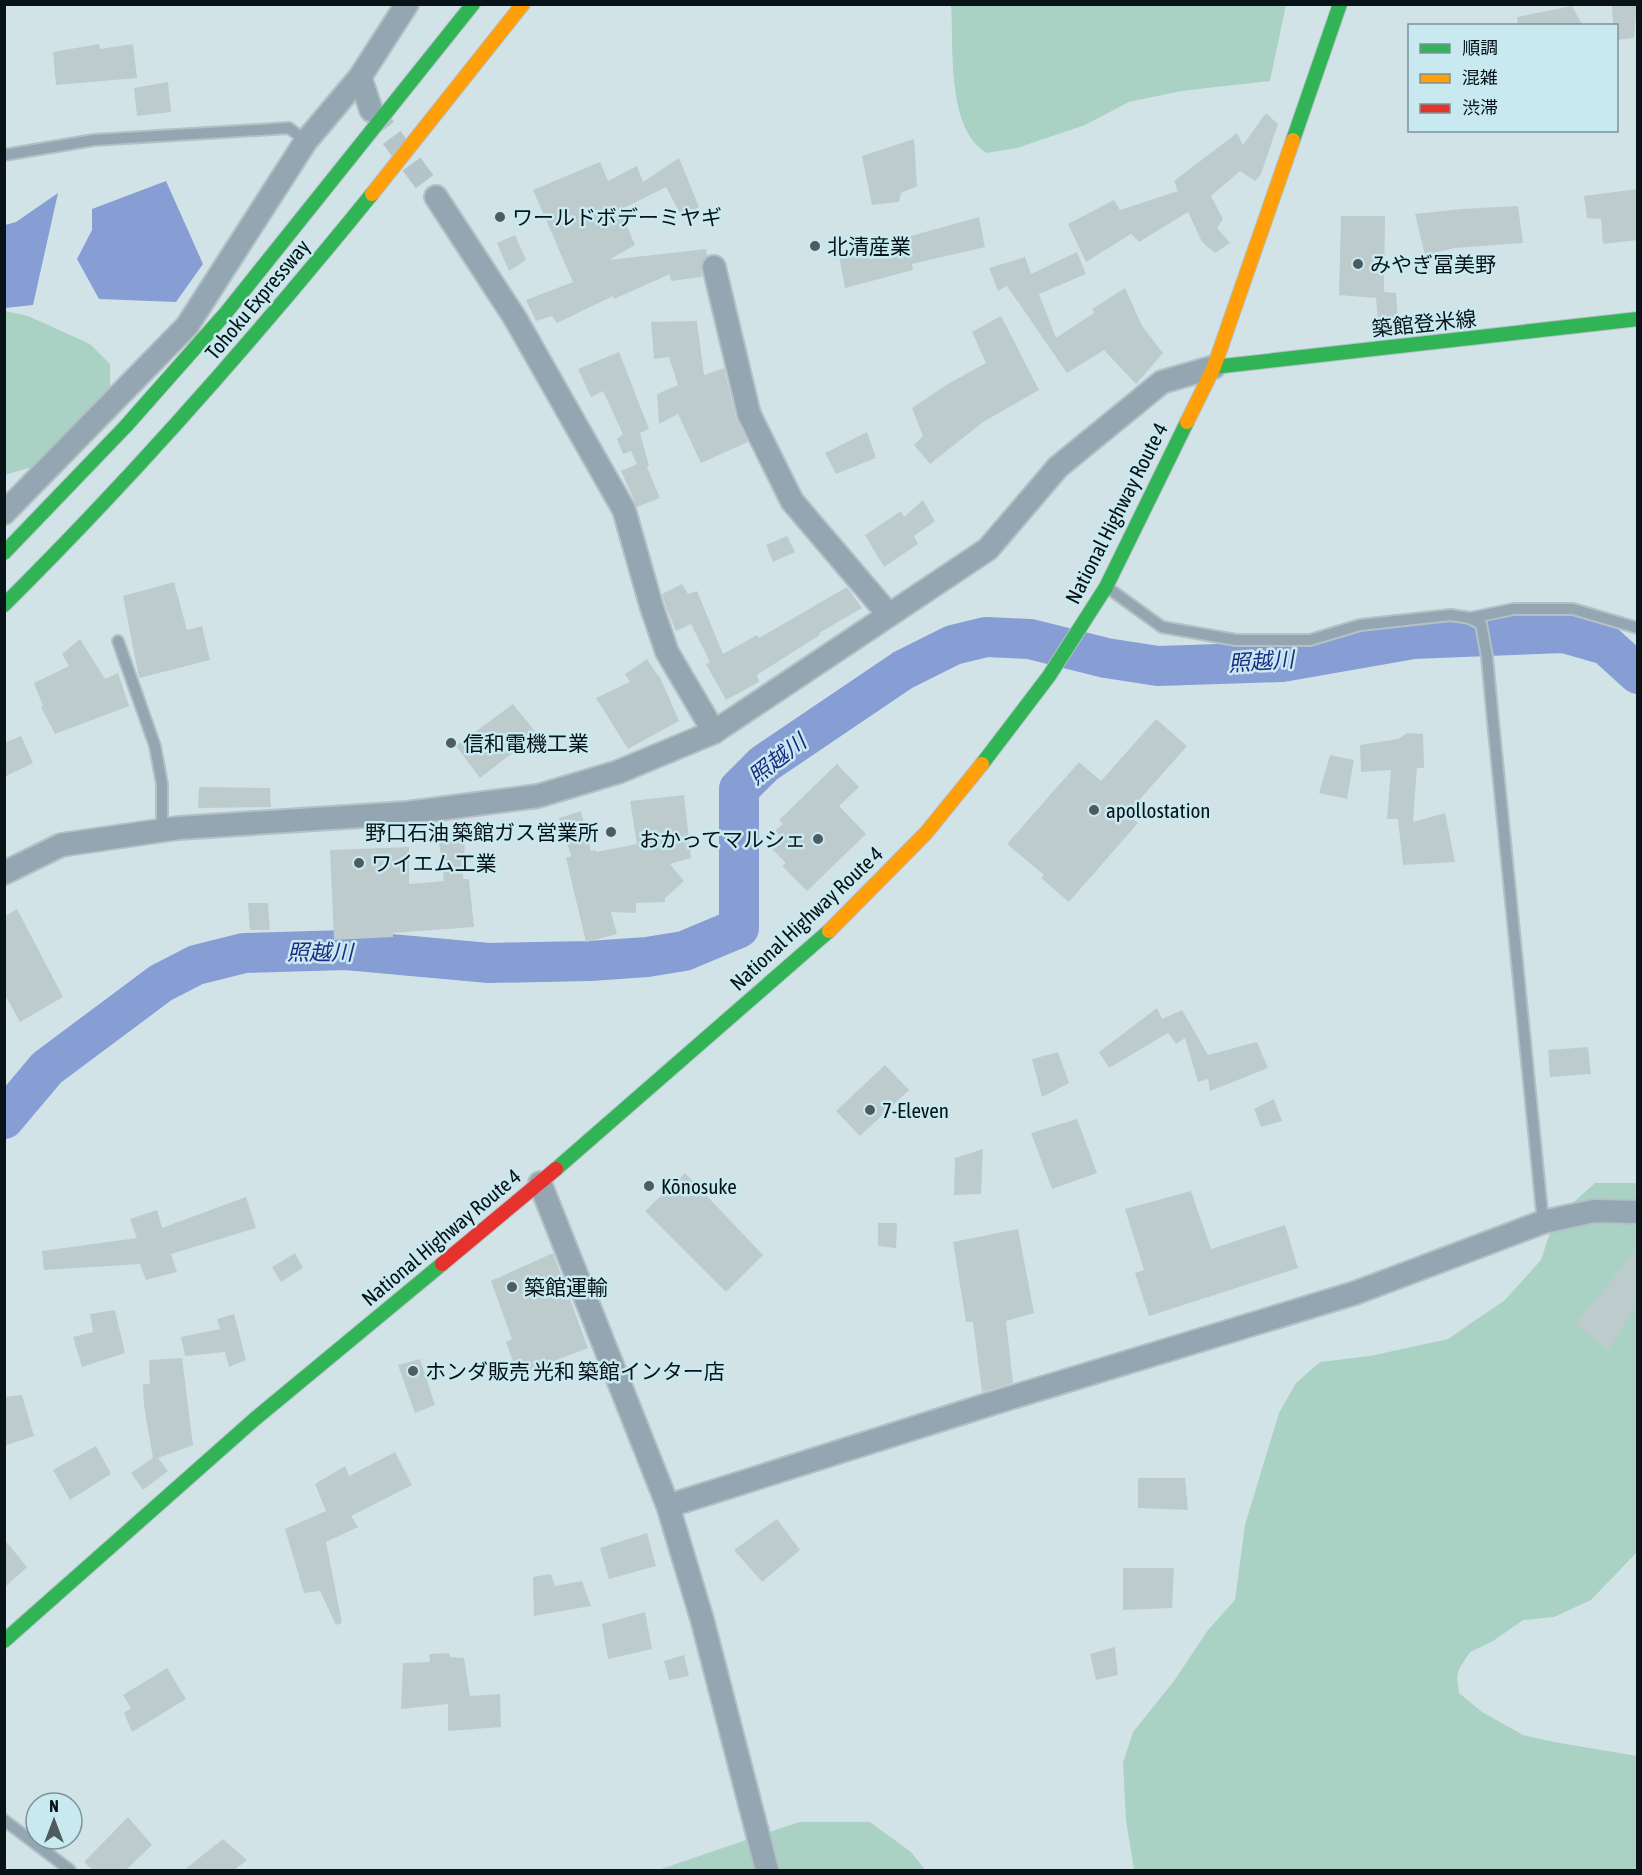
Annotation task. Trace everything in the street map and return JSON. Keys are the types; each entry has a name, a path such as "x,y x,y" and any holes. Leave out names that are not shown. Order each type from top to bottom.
{"main road":[{"name":"Tohoku Expressway","path":"4,553 126,426 225,314 473,4"},
{"name":"Tohoku Expressway","path":"4,605 39,572 147,459 247,345 523,4"},
{"name":"National Highway Route 4","path":"4,1641 256,1418 540,1183 836,925 926,833 1049,676 1106,587 1214,368 1340,4"},
{"name":"築館登米線","path":"1214,368 1638,319"}],"street":[{"path":"4,513 187,326 306,141 360,77 407,4"},
{"path":"360,77 371,110"},
{"path":"436,197 515,318 624,510 667,652 714,732"},
{"path":"714,267 749,414 792,501 889,615"},
{"path":"4,873 61,845 178,828 407,813 538,796 618,772 714,732 987,549 1058,467 1162,382 1214,368"},
{"path":"540,1183 668,1506 702,1619 767,1870"},
{"path":"668,1506 990,1404 1355,1293 1543,1222 1594,1211 1638,1212"}],"lane":[{"path":"4,155 94,140 289,128 306,141"},
{"path":"1106,587 1162,627 1236,640 1310,640 1360,625 1451,615 1470,618 1481,624 1487,657 1543,1222"},
{"path":"1470,618 1514,609 1572,609 1638,628"},
{"path":"118,641 155,746 162,784 162,831"},
{"path":"4,1820 70,1870"}],"green space":[{"path":"951,4 1286,5 1270,81 1181,91 1129,102 1085,125 1017,148 987,153 974,142 964,126 958,107 953,64"},
{"path":"5,311 28,316 90,344 110,364 110,391 55,460 5,475"},
{"path":"1595,1183 1635,1183 1638,1185 1637,1552 1591,1600 1554,1617 1523,1620 1493,1641 1470,1652 1459,1669 1457,1678 1459,1693 1482,1712 1523,1735 1637,1756 1637,1870 1134,1870 1126,1820 1123,1763 1133,1732 1174,1681 1208,1630 1235,1600 1245,1525 1279,1413 1296,1383 1320,1362 1370,1356 1448,1339 1505,1300 1541,1260 1554,1220"},
{"path":"799,1822 870,1822 911,1852 925,1870 658,1870"}],"water":[{"path":"166,181 203,264 176,302 99,299 77,259 92,230 92,209"},
{"path":"58,193 33,305 5,308 5,225 16,222"}],"building":[{"path":"1612,4 1637,4 1634,38 1618,40 1618,24 1613,24"},
{"path":"1572,6 1582,24 1518,24 1517,17"},
{"path":"99,44 100,49 133,44 137,78 56,85 53,52"},
{"path":"168,82 171,112 137,116 134,88"},
{"path":"1266,113 1278,124 1261,174 1255,181 1240,171 1211,196 1223,219 1217,228 1230,243 1215,253 1202,242 1188,212 1139,242 1131,234 1086,262 1068,224 1114,200 1120,210 1178,191 1174,181 1237,133 1243,145"},
{"path":"914,139 917,186 901,193 899,202 872,205 862,156"},
{"path":"679,158 699,207 682,217 666,187 620,210 635,245 609,260 706,249 707,256 701,264 702,277 671,281 670,274 614,299 613,296 557,323 552,316 536,321 526,300 573,282 533,190 600,162 608,181 637,166 643,182"},
{"path":"1638,189 1638,240 1603,244 1601,219 1587,218 1584,196"},
{"path":"1518,206 1523,243 1455,248 1425,255 1415,214"},
{"path":"1341,216 1385,216 1384,292 1396,293 1398,321 1378,321 1376,298 1339,295"},
{"path":"979,217 985,247 912,264 913,270 845,288 839,256"},
{"path":"515,235 526,260 509,271 497,243"},
{"path":"1077,252 1086,274 1039,294 1056,338 1094,313 1092,309 1125,288 1142,326 1163,353 1136,384 1104,350 1067,373 1007,286 998,291 989,268 1025,257 1031,274"},
{"path":"1001,316 1039,390 983,422 930,464 914,445 923,436 912,408 948,384 986,363 972,332"},
{"path":"697,321 704,375 724,368 736,417 748,442 701,463 678,414 659,424 657,394 678,385 669,357 654,359 651,322"},
{"path":"619,352 649,429 640,433 649,466 647,467 660,498 637,507 621,471 637,464 631,451 623,454 617,439 623,434 603,391 591,397 578,369"},
{"path":"867,432 876,458 836,474 825,453"},
{"path":"923,500 935,521 914,536 918,544 884,567 865,535 901,511 904,517"},
{"path":"787,536 795,552 773,562 766,545"},
{"path":"174,582 187,630 202,626 210,660 139,678 123,596"},
{"path":"682,584 688,594 697,591 723,654 757,635 759,638 847,587 862,608 819,633 820,635 757,675 759,682 726,700 706,664 710,662 691,624 676,631 667,610 662,594"},
{"path":"80,639 105,679 118,673 129,706 55,734 41,707 43,706 34,683 69,666 62,654"},
{"path":"647,659 659,675 679,721 628,749 596,698 630,682 625,674"},
{"path":"513,704 537,734 480,778 456,746"},
{"path":"1156,719 1187,746 1127,814 1138,823 1069,902 1041,878 1044,875 1007,844 1079,762 1101,781"},
{"path":"1407,733 1423,734 1424,768 1417,768 1413,822 1445,813 1455,862 1403,865 1398,819 1387,819 1391,770 1361,772 1360,745 1398,739"},
{"path":"21,736 33,763 4,777 4,743"},
{"path":"1330,755 1354,760 1347,799 1319,793"},
{"path":"837,764 859,787 839,806 866,834 807,891 782,866 786,863 771,848 782,838 775,831 783,824 779,820"},
{"path":"199,787 270,788 271,807 198,808"},
{"path":"684,795 691,858 670,864 684,881 665,898 665,902 636,903 636,913 611,912 617,934 586,942 566,858 571,856 559,818 581,811 591,851 596,852 637,844 630,801"},
{"path":"465,839 463,879 469,879 474,927 393,933 393,937 334,940 330,850 409,847 409,884 444,881 439,842"},
{"path":"248,903 268,903 270,930 250,930"},
{"path":"17,909 63,997 20,1022 4,993 4,917"},
{"path":"1157,1008 1162,1019 1182,1010 1208,1055 1257,1042 1268,1068 1210,1091 1208,1079 1198,1082 1185,1038 1176,1044 1168,1033 1109,1068 1099,1052"},
{"path":"1588,1047 1591,1074 1550,1077 1548,1050"},
{"path":"1058,1052 1069,1083 1042,1097 1032,1059"},
{"path":"885,1065 909,1090 860,1136 836,1111"},
{"path":"1274,1099 1282,1121 1261,1127 1254,1109"},
{"path":"1077,1119 1097,1173 1052,1189 1031,1133"},
{"path":"983,1149 981,1194 954,1195 955,1158"},
{"path":"685,1173 763,1255 726,1292 645,1211"},
{"path":"1191,1191 1211,1249 1285,1225 1298,1268 1149,1316 1135,1273 1144,1270 1125,1209"},
{"path":"246,1197 256,1228 171,1254 177,1272 146,1280 140,1264 44,1270 42,1251 137,1238 130,1219 157,1210 162,1228"},
{"path":"878,1223 897,1223 896,1248 878,1246"},
{"path":"1018,1229 1034,1313 1006,1321 1013,1383 982,1392 973,1322 966,1322 953,1242"},
{"path":"1638,1248 1638,1301 1608,1351 1575,1324"},
{"path":"295,1253 303,1268 281,1282 272,1267"},
{"path":"553,1253 588,1348 518,1375 506,1342 512,1339 491,1281"},
{"path":"115,1310 125,1353 82,1367 73,1337 93,1332 90,1314"},
{"path":"234,1314 246,1360 229,1367 225,1352 185,1356 181,1337 220,1329 217,1319"},
{"path":"182,1358 193,1445 158,1458 168,1471 143,1490 131,1473 153,1458 144,1406 143,1384 150,1384 149,1360"},
{"path":"420,1359 435,1405 415,1413 398,1365"},
{"path":"22,1395 34,1436 4,1446 4,1397"},
{"path":"96,1446 111,1474 70,1500 53,1470"},
{"path":"395,1452 412,1485 351,1516 358,1527 326,1542 342,1623 336,1625 320,1591 304,1593 285,1529 326,1511 315,1484 345,1466 349,1476"},
{"path":"1138,1478 1185,1478 1188,1510 1138,1508"},
{"path":"777,1519 800,1550 762,1582 734,1550"},
{"path":"647,1533 656,1566 609,1579 600,1548"},
{"path":"4,1539 27,1567 4,1588"},
{"path":"1123,1568 1174,1568 1172,1608 1123,1610"},
{"path":"551,1574 555,1586 582,1581 591,1606 534,1616 533,1577"},
{"path":"645,1612 652,1649 608,1659 602,1624"},
{"path":"1115,1647 1118,1675 1096,1680 1090,1654"},
{"path":"449,1653 450,1657 464,1658 470,1696 500,1694 501,1727 448,1731 448,1704 401,1709 403,1663 430,1662 429,1654"},
{"path":"684,1655 689,1676 669,1680 664,1661"},
{"path":"167,1668 186,1699 132,1732 124,1713 131,1708 123,1695"},
{"path":"128,1817 152,1845 126,1870 93,1870 84,1862"},
{"path":"223,1839 247,1860 234,1870 184,1870"}],"waterway":[{"name":"照越川","path":"4,1119 47,1068 161,983 196,965 244,953 346,950 489,963 590,961 647,957 684,951 739,928 739,789 764,764 903,670 953,645 986,637 1030,639 1106,658 1158,666 1282,662 1413,639 1564,633 1606,645 1638,674"}],"tunnel":[{"path":"372,111 436,197"}],"traffic: fast":[{"path":"4,553 126,426 225,314 473,4"},
{"path":"1293,140 1340,4"},
{"path":"4,605 53,556 194,404 372,194"},
{"path":"1214,367 1638,319"},
{"path":"982,764 1049,676 1106,587 1187,422"},
{"path":"556,1169 829,931"},
{"path":"4,1641 256,1418 442,1264"}],"traffic: slow":[{"path":"372,194 523,4"},
{"path":"1187,422 1214,367 1293,140"},
{"path":"829,931 926,833 982,764"}],"traffic: jam":[{"path":"442,1264 556,1169"}],"place":[{"name":"ワールドボデーミヤギ","path":"500,217"},
{"name":"北清産業","path":"815,246"},
{"name":"みやぎ冨美野","path":"1358,264"},
{"name":"信和電機工業","path":"451,743"},
{"name":"apollostation","path":"1094,810"},
{"name":"野口石油 築館ガス営業所","path":"611,832"},
{"name":"おかってマルシェ","path":"818,839"},
{"name":"ワイエム工業","path":"359,863"},
{"name":"7-Eleven","path":"870,1110"},
{"name":"Kōnosuke","path":"649,1186"},
{"name":"築館運輸","path":"512,1287"},
{"name":"ホンダ販売 光和 築館インター店","path":"413,1371"}]}
